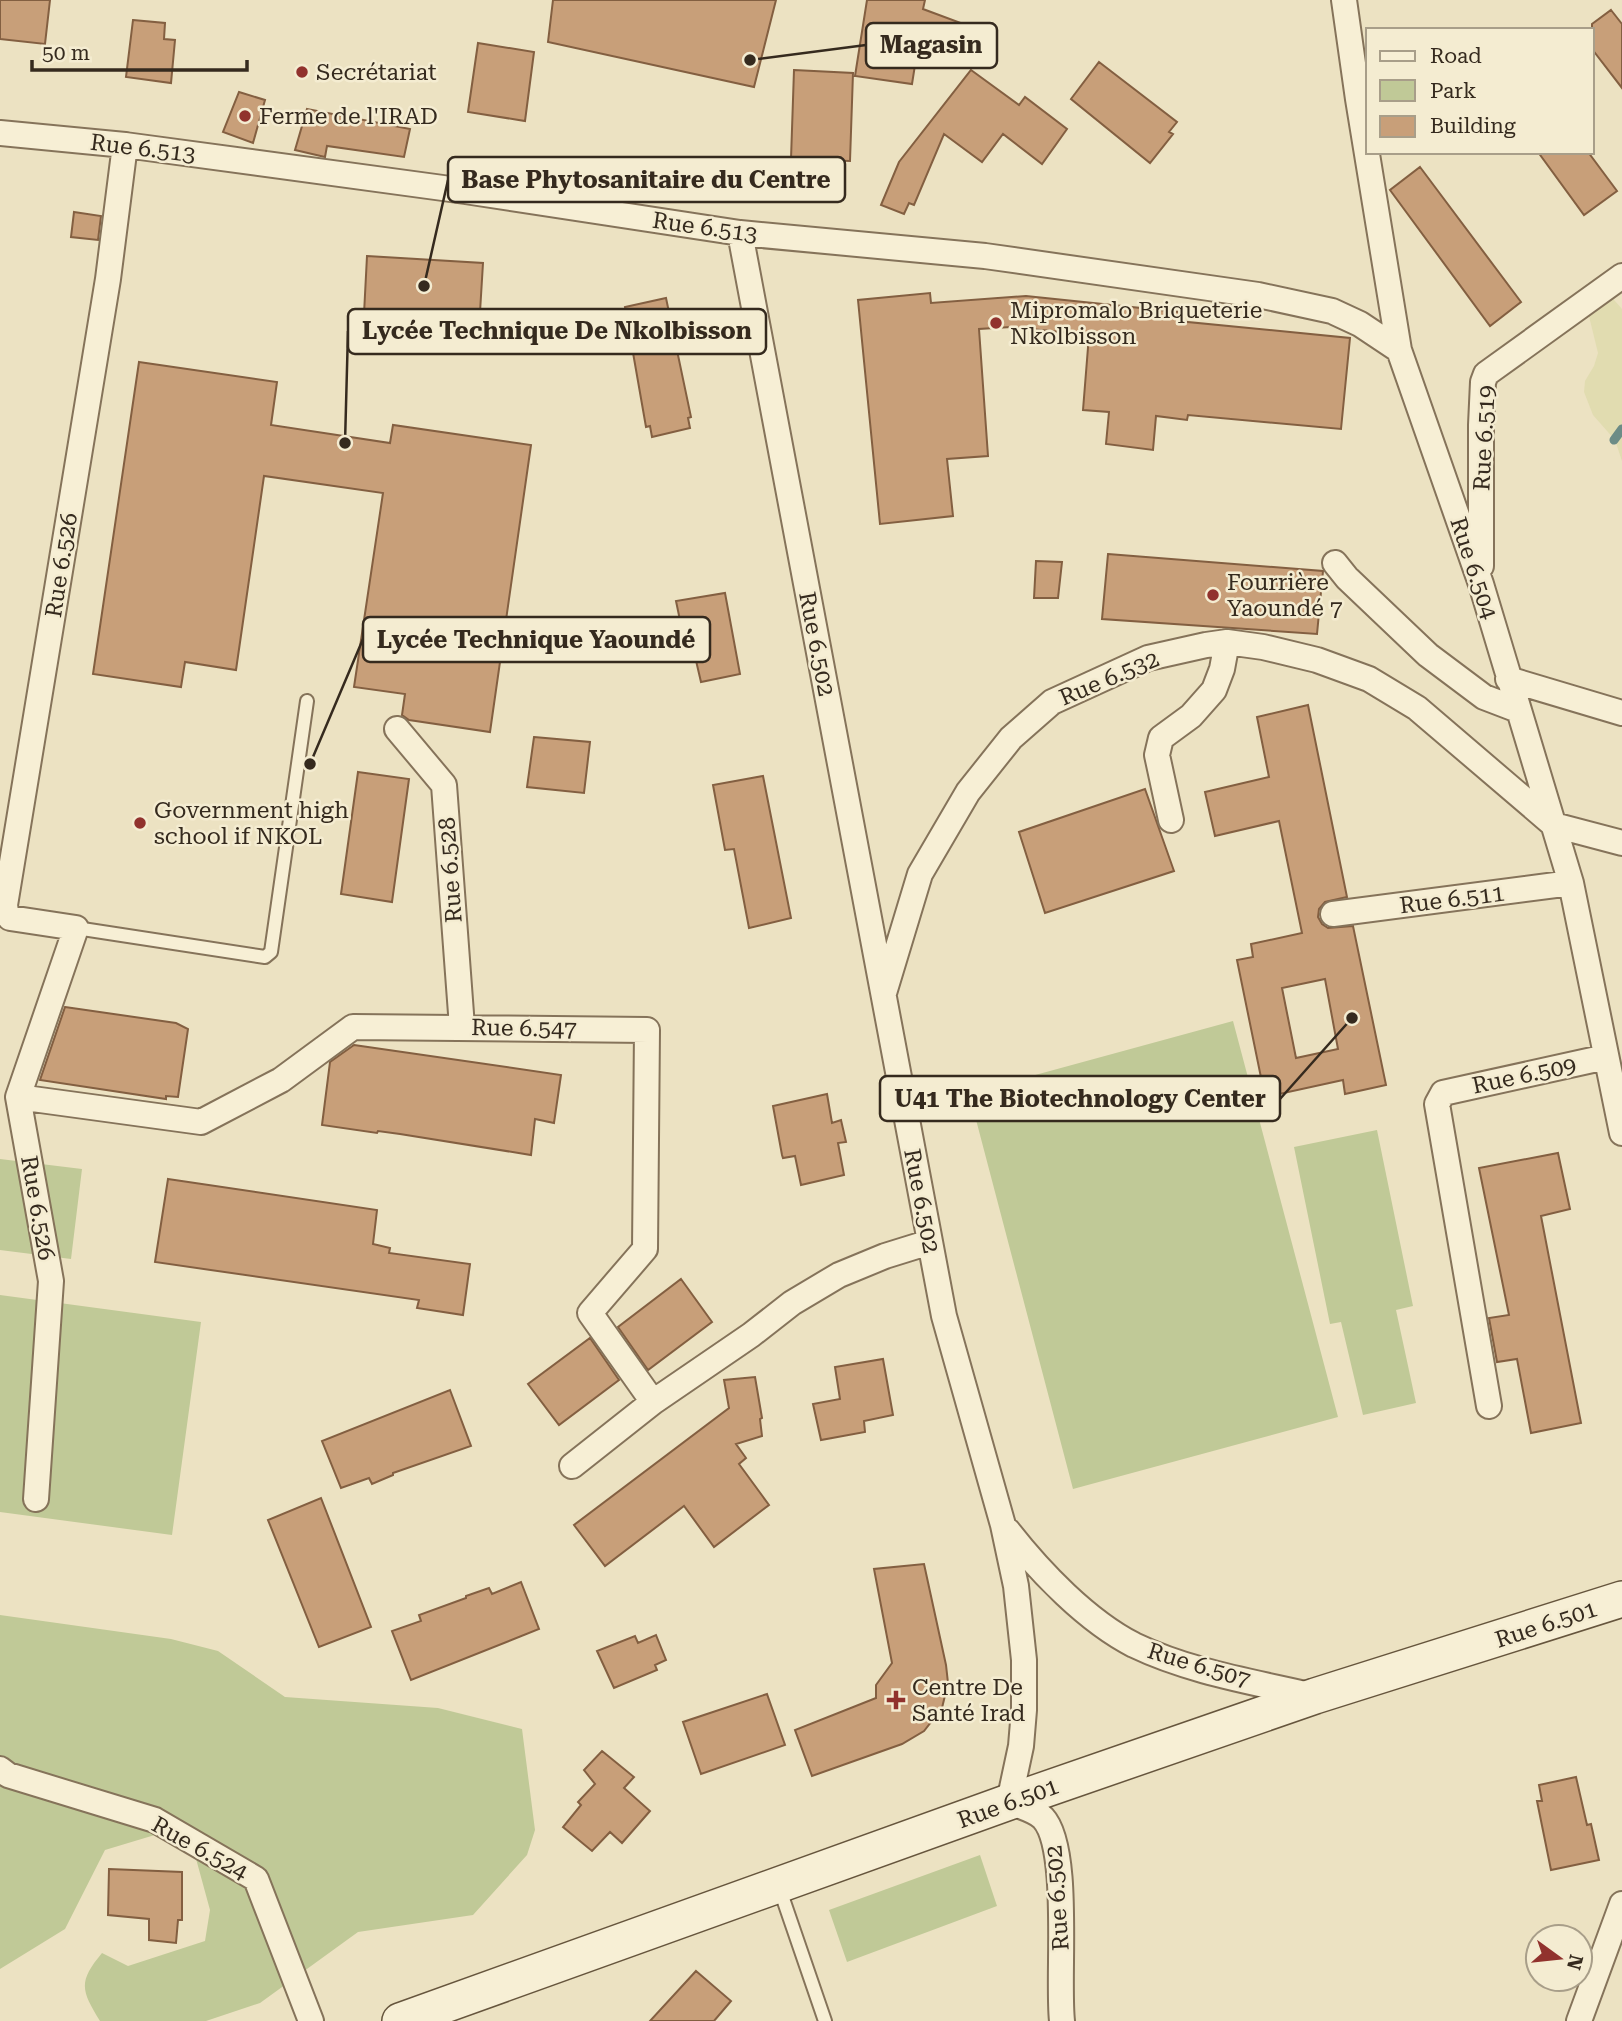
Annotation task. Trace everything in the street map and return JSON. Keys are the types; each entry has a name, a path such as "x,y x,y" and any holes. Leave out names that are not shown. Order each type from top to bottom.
{"street":[{"name":"Rue 6.504","path":"1344,0 1366,148"},
{"name":"Rue 6.513","path":"0,132 125,145 465,191 740,233 985,256 1258,295 1332,311 1360,324 1399,350"},
{"name":"Rue 6.526","path":"36,1499 51,1281 18,1097 76,928 10,918 5,905 106,293 125,145"},
{"name":"Rue 6.504","path":"1367,154 1399,350 1481,584 1571,883 1622,1133"},
{"name":"Rue 6.502","path":"740,233 944,1316 1003,1525 1016,1586 1024,1660 1024,1710 1021,1746 1009,1802 1042,1816 1054,1835 1062,1919 1062,2021"},
{"name":"Rue 6.519","path":"1481,584 1481,425 1483,382 1486,374 1622,276"},
{"path":"1335,563 1347,578 1428,655 1485,696 1518,710"},
{"name":"Rue 6.532","path":"883,997 920,874 968,792 1011,737 1052,702 1148,658 1227,642 1263,647 1317,660 1368,679 1417,708 1554,825 1622,843"},
{"path":"1171,820 1157,755 1158,744 1161,738 1191,716 1214,690 1222,669 1227,642"},
{"path":"1508,679 1622,713"},
{"name":"Rue 6.528","path":"397,729 444,785 462,1027"},
{"name":"Rue 6.511","path":"1333,914 1571,883"},
{"name":"Rue 6.547","path":"18,1097 201,1122 281,1080 353,1027 647,1030 645,1249 590,1313 653,1402"},
{"name":"Rue 6.509","path":"1489,1406 1437,1104 1443,1093 1606,1057"},
{"path":"572,1466 653,1402 751,1335 792,1303 839,1275 885,1256 930,1242"},
{"name":"Rue 6.507","path":"1003,1525 1030,1560 1094,1619 1133,1644 1165,1658 1226,1676 1315,1696"},
{"name":"Rue 6.501","path":"400,2021 1009,1802 1315,1696 1622,1599"},
{"name":"Rue 6.524","path":"0,1769 8,1775 155,1820 256,1879 312,2021"},
{"path":"1579,2021 1622,1904"}],"lane":[{"name":"Rue 6.526","path":"76,928 265,957 271,953 307,701"},
{"path":"779,1886 825,2021"}],"shaded area":[{"path":"1600,284 1622,309 1622,461 1615,440 1593,415 1584,392 1585,381 1598,353 1587,308"}],"green space":[{"path":"1233,1021 1338,1417 1073,1489 969,1093"},
{"path":"1377,1130 1413,1306 1396,1310 1416,1403 1363,1415 1341,1322 1330,1324 1294,1147"},
{"path":"0,1159 82,1169 71,1259 0,1250"},
{"path":"0,1295 201,1322 172,1535 0,1512"},
{"path":"0,1615 171,1639 218,1651 285,1697 438,1708 522,1729 535,1830 527,1855 473,1915 358,1932 260,2003 206,2021 100,2021 86,1994 85,1986 89,1971 102,1953 128,1966 205,1941 210,1910 192,1844 168,1831 105,1850 65,1929 0,1969"},
{"path":"980,1855 997,1906 847,1962 829,1910"}],"building":[{"path":"0,0 50,0 45,44 0,39"},
{"path":"553,0 776,0 754,87 548,42"},
{"path":"867,0 925,0 923,9 977,29 965,63 918,46 912,84 855,76"},
{"path":"1611,10 1622,24 1622,88 1594,52 1592,24"},
{"path":"133,20 165,23 164,39 175,40 171,83 126,77"},
{"path":"478,43 534,52 525,121 468,112"},
{"path":"1099,62 1177,122 1169,132 1173,134 1150,163 1071,99"},
{"path":"794,70 853,73 850,161 791,159"},
{"path":"971,70 1019,105 1025,97 1067,129 1042,164 1003,134 982,162 944,134 914,205 909,203 904,214 881,205 899,162"},
{"name":"Ferme de l'IRAD","path":"239,92 265,100 253,143 223,132"},
{"path":"307,109 410,129 404,157 327,146 325,157 295,150"},
{"path":"1539,154 1589,154 1617,191 1584,215"},
{"path":"1420,167 1521,302 1490,326 1390,190"},
{"path":"74,212 101,216 98,240 71,237"},
{"path":"367,256 483,263 480,312 432,309 432,318 364,314"},
{"path":"930,293 931,303 1026,296 1179,312 1178,321 1350,338 1341,429 1188,415 1187,420 1156,416 1153,450 1106,444 1109,412 1083,410 1089,335 1011,327 979,329 988,456 947,459 953,516 880,524 858,300"},
{"path":"666,298 691,417 688,418 690,428 652,437 650,426 646,427 625,307"},
{"path":"139,362 277,382 271,425 390,443 393,425 531,445 490,732 409,720 402,715 405,694 354,687 383,493 264,476 236,670 185,662 181,687 93,674"},
{"name":"Fourrière Yaoundé 7","path":"1108,554 1323,571 1317,634 1102,619"},
{"path":"1036,561 1062,562 1058,598 1034,598"},
{"path":"725,593 740,674 701,682 694,652 687,654 676,601"},
{"path":"1308,705 1347,897 1325,902 1319,909 1318,917 1328,928 1353,926 1386,1085 1345,1094 1343,1080 1265,1097 1237,960 1253,957 1251,944 1302,933 1279,821 1215,836 1205,792 1269,777 1257,717","holes":["1325,979 1338,1049 1296,1058 1282,988"]},
{"path":"534,737 590,742 584,793 527,787"},
{"path":"358,772 409,779 392,902 341,894"},
{"path":"763,776 791,918 749,928 734,849 725,850 713,785"},
{"path":"1145,789 1174,871 1045,913 1019,832"},
{"path":"65,1007 176,1023 188,1029 178,1097 166,1096 166,1099 40,1080"},
{"path":"354,1045 561,1075 554,1123 535,1119 531,1155 400,1134 322,1125 330,1062"},
{"path":"827,1094 832,1123 841,1120 846,1142 838,1143 844,1175 801,1185 795,1156 783,1158 773,1106"},
{"path":"1558,1153 1570,1209 1541,1216 1581,1423 1531,1433 1517,1359 1497,1362 1489,1318 1509,1315 1479,1168"},
{"path":"168,1179 377,1210 373,1244 390,1248 389,1253 470,1264 463,1315 417,1308 419,1300 155,1262"},
{"path":"681,1279 712,1322 648,1370 618,1327"},
{"path":"590,1338 619,1380 559,1425 528,1384"},
{"path":"883,1359 893,1415 864,1421 865,1432 821,1440 813,1404 840,1399 835,1367"},
{"path":"755,1377 762,1418 762,1436 736,1444 746,1458 739,1464 769,1505 714,1547 684,1506 605,1566 574,1525 729,1408 724,1380"},
{"path":"450,1390 471,1446 393,1473 372,1484 369,1478 341,1488 322,1441"},
{"path":"321,1498 371,1627 319,1647 268,1520"},
{"path":"924,1564 946,1665 948,1683 942,1708 924,1731 902,1744 812,1776 795,1730 876,1698 876,1685 892,1663 874,1569"},
{"path":"521,1582 539,1629 411,1680 392,1631 421,1621 419,1615 466,1596 489,1588 492,1594"},
{"path":"656,1635 666,1660 655,1665 657,1670 614,1688 597,1651 635,1636 638,1643"},
{"path":"767,1694 785,1745 701,1774 683,1722"},
{"path":"602,1751 634,1777 624,1788 650,1811 622,1843 610,1832 592,1851 563,1827 581,1805 578,1802 595,1784 584,1770"},
{"path":"1576,1777 1587,1825 1591,1824 1599,1860 1551,1870 1537,1801 1542,1801 1539,1785"},
{"path":"109,1869 182,1872 182,1920 178,1920 176,1943 149,1940 149,1919 108,1915"},
{"path":"696,1971 731,2001 714,2021 650,2021"}],"waterway":[{"path":"1614,440 1622,429"}],"place":[{"name":"Magasin","path":"750,60"},
{"name":"Secrétariat","path":"302,72"},
{"name":"Ferme de l'IRAD","path":"245,116"},
{"name":"Base Phytosanitaire du Centre","path":"424,286"},
{"name":"Mipromalo Briqueterie Nkolbisson","path":"996,323"},
{"name":"Lycée Technique De Nkolbisson","path":"345,443"},
{"name":"Fourrière Yaoundé 7","path":"1213,595"},
{"name":"Lycée Technique Yaoundé","path":"310,764"},
{"name":"Government high school if NKOL","path":"140,823"},
{"name":"U41 The Biotechnology Center","path":"1352,1018"},
{"name":"Centre De Santé Irad","path":"896,1700"}]}
